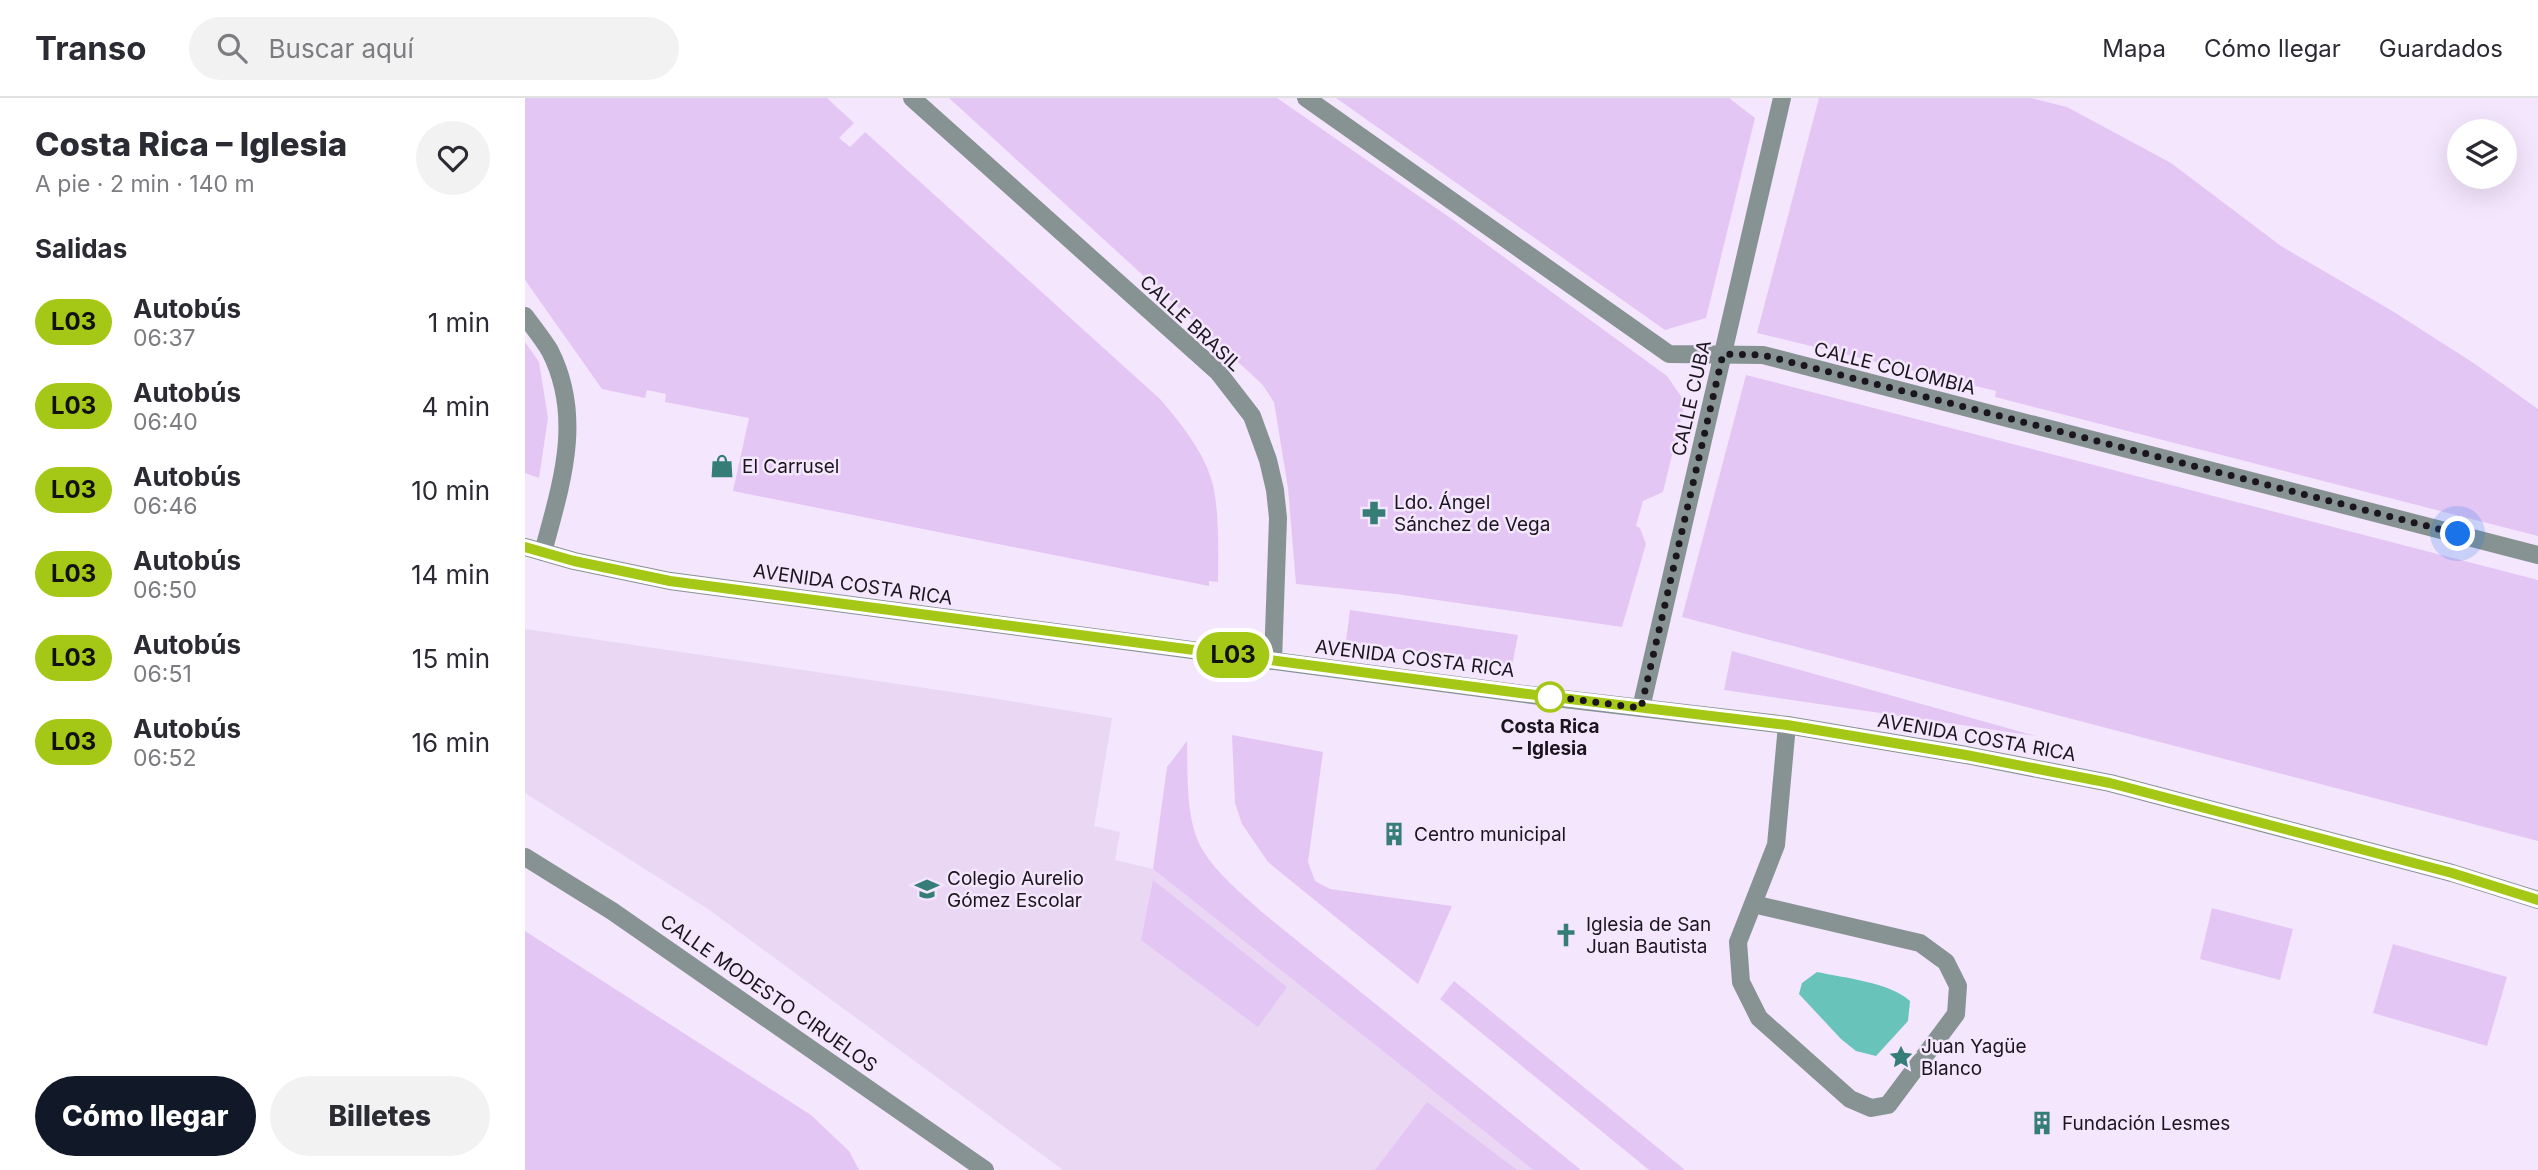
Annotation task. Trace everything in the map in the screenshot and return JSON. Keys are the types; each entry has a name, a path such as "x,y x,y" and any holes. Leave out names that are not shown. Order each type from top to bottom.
{"street":[{"name":"CALLE BRASIL","path":"912,98 1218,372 1252,416 1268,460 1278,518 1273,661"},
{"name":"CALLE COLOMBIA","path":"1306,98 1669,354 1763,355 2538,555"},
{"name":"CALLE CUBA","path":"1641,708 1781,98"},
{"path":"525,316 550,352 568,406 565,468 543,552"},
{"name":"AVENIDA COSTA RICA","path":"525,547 670,581 1273,661 1787,725 1966,755 2110,783 2452,873 2538,900"},
{"path":"1753,904 1920,943 1946,962 1958,986 1956,1014 1888,1105 1871,1108 1850,1099 1759,1018 1741,982 1738,942 1776,845 1787,725"},
{"name":"CALLE MODESTO CIRUELOS","path":"525,857 612,911 959,1163 985,1170"}],"shaded area":[{"path":"525,98 827,98 854,123 839,138 850,147 865,132 1161,400 1176,418 1196,446 1211,478 1217,515 1218,582 1209,581 1209,586 733,491 749,418 665,402 666,394 647,390 645,398 602,389 525,280"},
{"path":"949,98 1277,98 1449,217 1667,376 1685,402 1663,492 1643,501 1636,526 1640,528 1646,544 1622,627 1396,594 1296,584 1288,488 1274,402 1262,384"},
{"path":"1336,98 1729,98 1755,118 1706,318 1665,330"},
{"path":"1819,98 2031,98 2067,107 2171,163 2281,246 2394,312 2475,364 2538,409 2538,536 1995,397 1996,391 1757,333"},
{"path":"525,342 539,362 548,418 539,478 525,473"},
{"path":"1746,375 2538,580 2538,841 1682,617"},
{"path":"1350,610 1518,635 1512,666 1346,641"},
{"name":"Colegio Aurelio Gómez Escolar","path":"525,629 1112,718 1094,826 1120,832 1115,860 1153,869 1533,1170 1063,1170 708,909 525,793"},
{"path":"1732,651 2036,736 1724,690"},
{"path":"1232,735 1323,752 1308,862 1315,881 1330,889 1452,906 1418,984 1268,862 1242,824 1235,803"},
{"path":"1187,741 1193,824 1202,849 1222,875 1263,913 1581,1170 1533,1170 1153,869 1167,767"},
{"path":"1153,880 1287,987 1258,1027 1141,940"},
{"path":"2212,908 2293,929 2280,980 2200,959"},
{"path":"525,931 811,1115 849,1151 859,1170 525,1170"},
{"path":"2393,944 2507,977 2487,1046 2373,1013"},
{"path":"1817,972 1890,989 1910,1001 1908,1021 1876,1056 1856,1051 1841,1039 1799,994 1802,983"},
{"path":"1454,981 1685,1170 1649,1170 1440,999"},
{"path":"1427,1102 1517,1170 1375,1170"}],"bus line":[{"name":"L03","path":"525,547 574,561 670,581 1520,693 1787,725 1966,755 2110,783 2452,873 2538,900"}],"place":[{"name":"El Carrusel","path":"722,466"},
{"name":"Ldo. Ángel Sánchez de Vega","path":"1374,513"},
{"name":"Costa Rica – Iglesia","path":"1550,697"},
{"name":"Centro municipal","path":"1394,834"},
{"name":"Colegio Aurelio Gómez Escolar","path":"927,889"},
{"name":"Iglesia de San Juan Bautista","path":"1566,935"},
{"name":"Juan Yagüe Blanco","path":"1901,1057"},
{"name":"Fundación Lesmes","path":"2042,1123"}],"route":[{"path":"1550,697 1548,696 1641,708 1723,354 1763,355 2458,534"}]}
